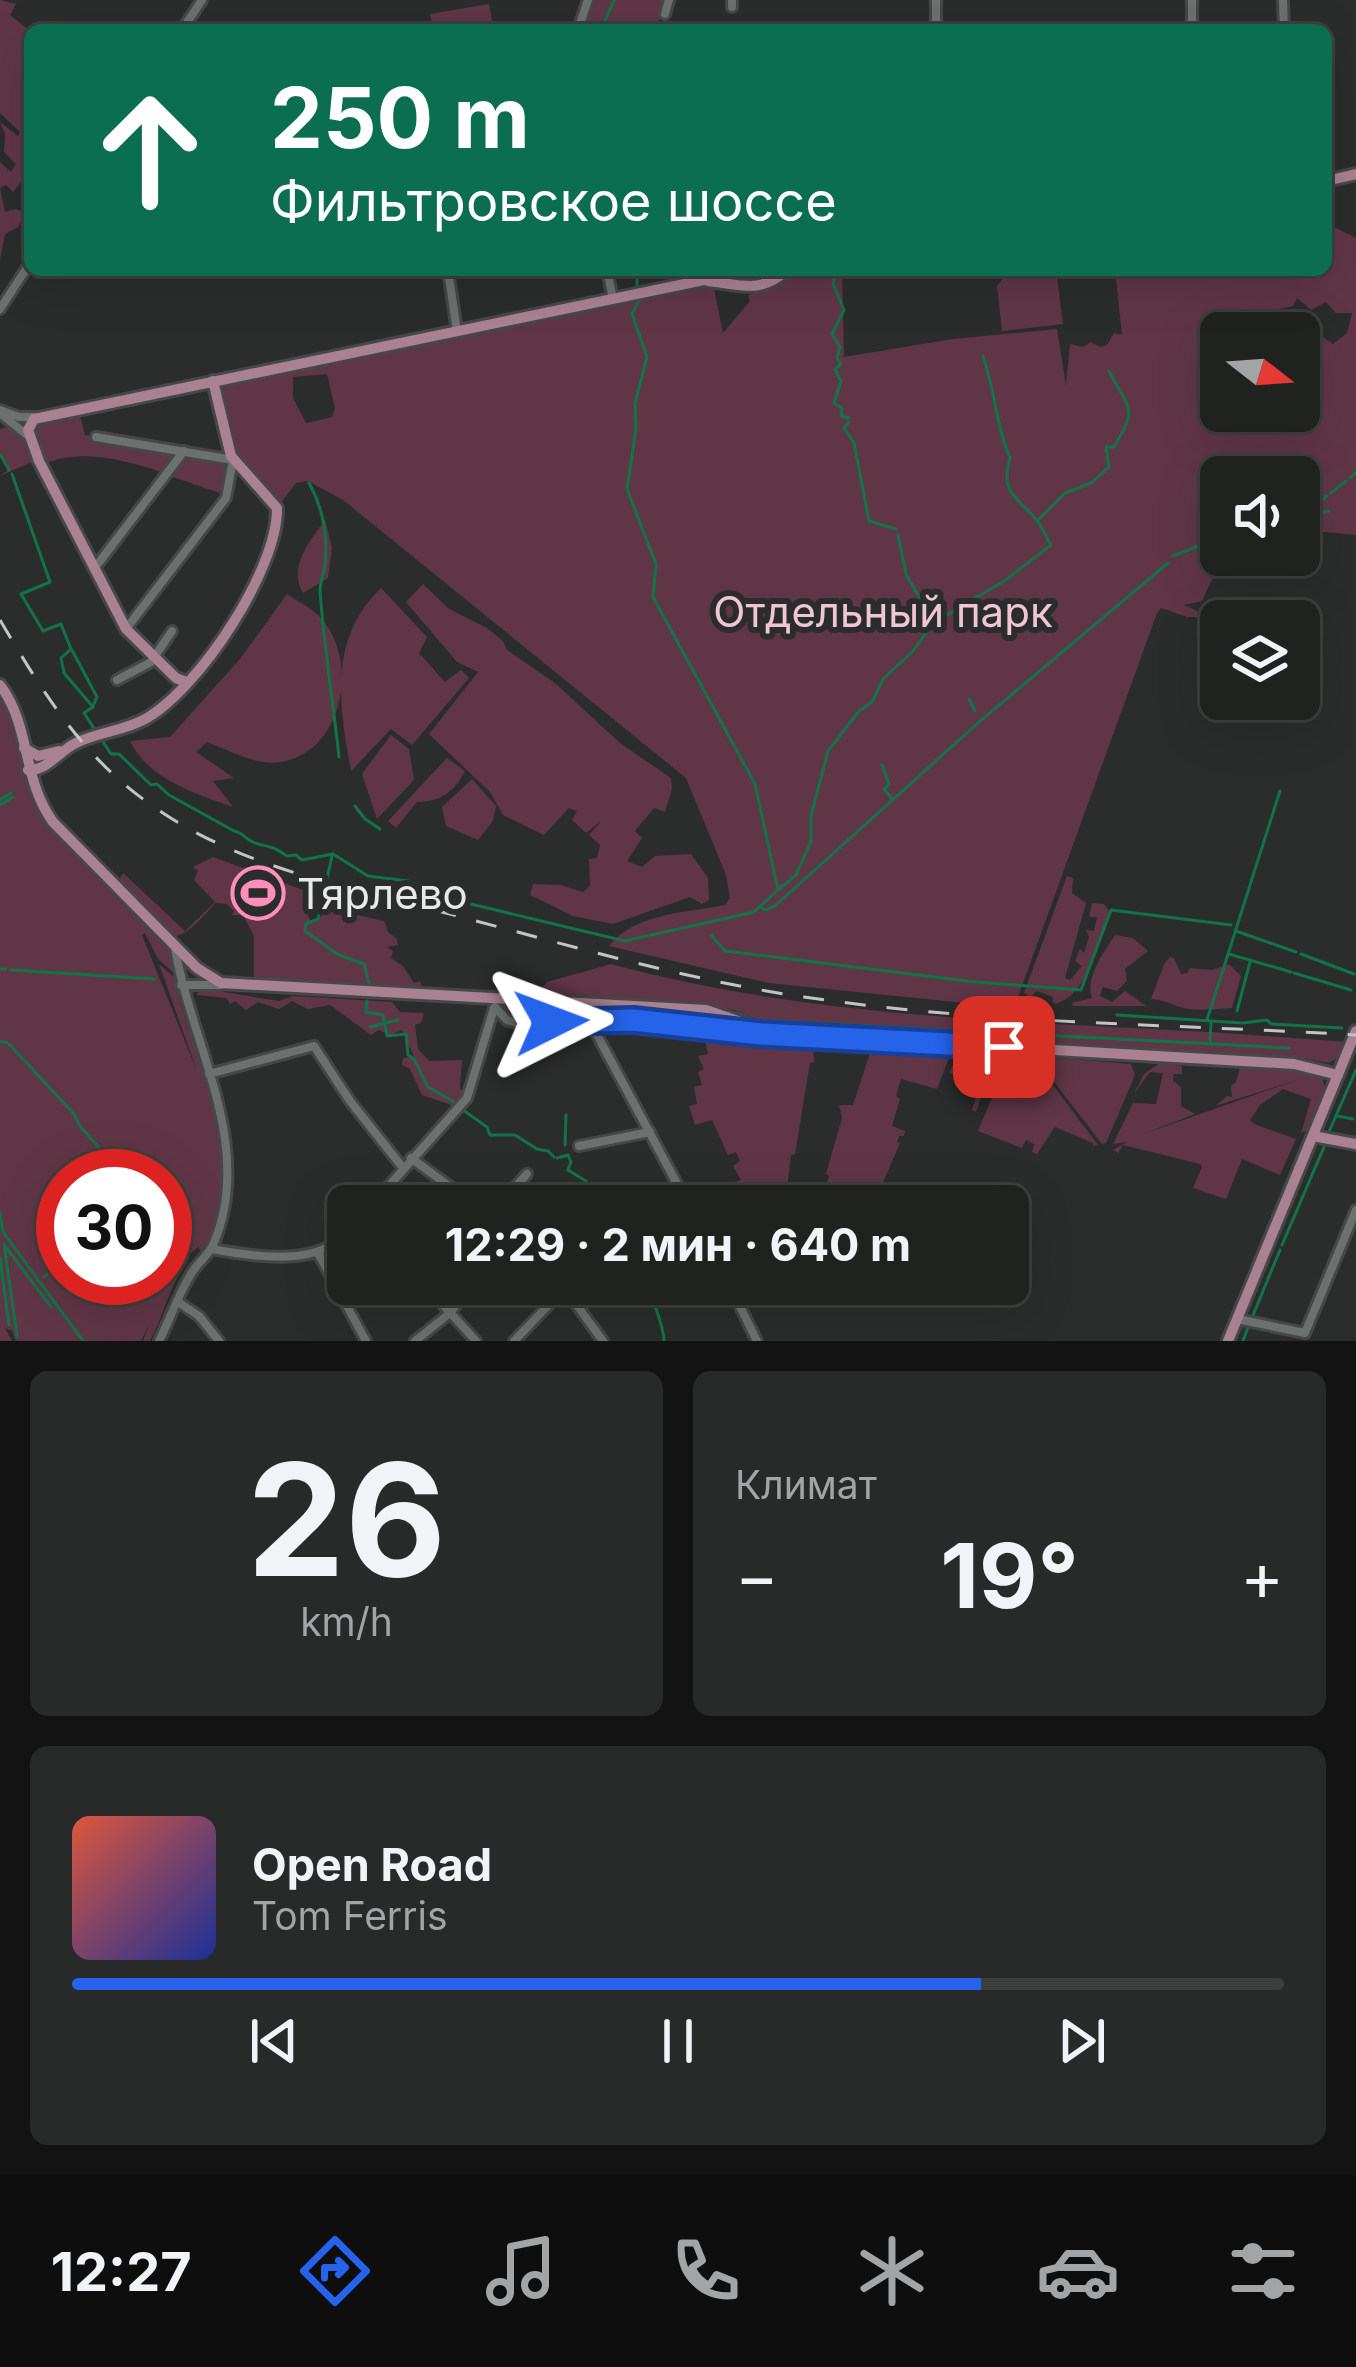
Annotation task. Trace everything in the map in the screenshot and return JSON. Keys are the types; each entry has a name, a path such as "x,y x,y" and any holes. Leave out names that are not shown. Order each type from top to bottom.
{"main road":[{"path":"181,680 125,628 30,437 29,425 38,416 711,276"},
{"path":"724,276 727,284"},
{"path":"704,280 752,288 775,276"},
{"path":"33,765 148,717 176,693 181,680 240,611 273,544 278,514 274,501 233,460 213,381"},
{"path":"0,685 16,711 42,808 208,978 226,984 495,1003 706,1010 729,1023 784,1034 1344,1069"},
{"path":"1228,1341 1356,1031"},
{"path":"1313,1136 1356,1144"}],"street":[{"path":"665,14 669,0"},
{"path":"0,309 24,271"},
{"path":"449,276 457,331"},
{"path":"608,276 613,299"},
{"path":"0,411 38,416"},
{"path":"0,411 30,437"},
{"path":"96,437 233,460 226,498 125,628"},
{"path":"94,569 184,451"},
{"path":"116,680 151,662 172,631"},
{"path":"175,946 181,985 223,1118 226,1152 225,1199 212,1249 192,1272"},
{"path":"181,985 226,984"},
{"path":"495,1003 506,1020 525,1026 589,1020 729,1023"},
{"path":"389,1185 459,1107 471,1086 495,1003"},
{"path":"589,1020 678,1185"},
{"path":"209,1074 308,1045 316,1048 403,1168"},
{"path":"579,1147 650,1132"},
{"path":"412,1158 446,1185"},
{"path":"517,1185 527,1174"},
{"path":"1237,1319 1304,1333 1356,1210"},
{"path":"212,1249 284,1256 318,1253 327,1247"},
{"path":"318,1253 327,1270"},
{"path":"159,1341 177,1305"},
{"path":"182,1305 199,1316 219,1341"},
{"path":"346,1305 366,1341"},
{"path":"443,1305 476,1341"},
{"path":"415,1341 456,1305"},
{"path":"514,1341 547,1305"},
{"path":"577,1305 603,1341"},
{"path":"739,1305 757,1341"}],"green space":[{"path":"0,0 16,4 10,15 24,26 24,178 13,192 6,185 0,188 0,162 11,172 16,164 4,152 0,122 18,136 20,132 0,113"},
{"path":"592,0 664,0 658,24 583,24"},
{"path":"489,4 493,24 432,24 430,14"},
{"path":"0,188 5,212 16,209 24,215 18,227 5,234 0,260"},
{"name":"Отдельный парк","path":"1332,226 1356,238 1356,535 1320,534 1320,456 1200,456 1200,576 1232,576 1213,577 1202,600 1184,605 1199,612 1198,617 1161,608 1157,613 1014,1008 768,983 609,946 646,921 725,905 730,898 726,875 686,778 343,500 308,481 296,483 280,504 230,448 221,388 713,284 723,333 750,301 748,295 776,287 791,276 842,276 844,357 953,339 1057,329 1066,386 1070,344 1083,347 1091,342 1100,347 1114,333 1122,335 1116,276 1332,276","holes":["327,374 335,408 332,417 306,423 293,398 293,377"]},
{"path":"1005,276 1057,276 1063,324 1002,331 997,286"},
{"path":"80,416 85,435 182,451 164,473 88,456 44,464 34,427"},
{"path":"10,426 25,439 34,461 0,476 9,469 0,451 0,429"},
{"path":"182,455 227,462 225,495 165,474"},
{"path":"325,520 332,548 328,578 303,593 299,564"},
{"path":"423,584 449,609 487,628 620,743 671,778 665,812 654,808 635,831 642,838 627,861 642,867 655,856 691,854 708,878 709,900 702,904 690,897 613,924 573,916 530,895 533,884 583,892 590,886 589,859 597,858 600,845 589,835 602,820 586,833 572,820 577,811 569,808 544,835 503,815 490,792 429,734 478,672 457,662 406,602"},
{"path":"381,588 427,637 419,653 445,682 461,670 469,678 412,745 391,729 351,771 341,698 345,651 364,608"},
{"path":"287,594 319,616 339,655 339,701 320,740 303,754 272,763 207,742 196,752 234,778 213,781 233,807 189,790 148,766 130,741 170,737 240,659"},
{"path":"0,691 17,729 27,785 45,818 169,950 175,974 142,935 197,1071 159,964 175,978 220,1121 225,1156 216,1219 192,1276 192,1262 202,1252 198,1247 192,1252 192,1149 36,1149 36,1305 165,1305 150,1341 143,1341 149,1324 141,1341 16,1341 5,1328 12,1341 0,1341"},
{"path":"391,735 409,749 414,780 377,819 362,774"},
{"path":"447,758 465,771 456,785 439,798 417,802 396,828 388,821"},
{"path":"472,779 496,806 493,821 478,840 446,826 442,807"},
{"path":"213,857 309,892 317,902 308,916 312,923 331,909 384,921 397,939 398,945 387,947 393,951 391,958 422,987 259,980 254,977 254,936 243,915 232,915 227,904 215,903 192,927 180,935 174,937 118,882 123,873 185,931 215,902 194,880 198,871 193,867"},
{"path":"1067,876 1073,878 1072,893 1086,903 1065,978 1070,980 1082,966 1075,961 1080,949 1084,953 1086,930 1094,931 1097,917 1089,917 1092,903 1104,904 1109,911 1085,978 1056,1004 1053,997 1037,991 1030,997 1024,993"},
{"path":"1115,935 1133,938 1148,951 1125,969 1127,981 1117,991 1103,987 1100,996 1112,1002 1125,991 1146,1006 1073,1006 1092,998 1093,973"},
{"path":"1170,957 1181,974 1190,968 1212,970 1229,964 1241,976 1232,1008 1193,1009 1151,999"},
{"path":"611,964 759,995 908,1014 1209,1032 1210,1043 1211,1032 1348,1042 1342,1055 1329,1063 1290,1056 836,1033 774,1026 734,1010 542,996 539,992 547,982"},
{"path":"199,988 279,1001 293,996 392,1002 400,1012 424,1013 415,1025 418,1049 429,1061 462,1060 460,1088 466,1095 454,1106 422,1095 410,1069 402,1065 403,1058 414,1057 402,1030 390,1035 379,1030 371,1035 330,1005 308,1009 292,1001 279,1009 258,1002 246,1010 227,998 197,995"},
{"path":"502,1004 707,1015 729,1026 595,1015 527,1022 539,1015 539,1009 502,1010"},
{"path":"705,1041 813,1046 814,1062 810,1063 787,1185 725,1185 741,1180 733,1166 740,1161 736,1152 728,1155 712,1120 695,1125 689,1106 697,1104 694,1087 702,1085 698,1072 704,1069 698,1056 708,1054"},
{"path":"872,1047 951,1053 937,1089 901,1079 892,1126 905,1131 882,1185 826,1185 842,1118 839,1105 853,1105"},
{"path":"960,1050 996,1054 976,1112 972,1110 981,1082 949,1073"},
{"path":"1010,1055 1031,1056 1098,1145 1055,1127 1037,1154 1032,1152 1034,1144 1026,1140 1022,1148 978,1131"},
{"path":"1034,1056 1131,1064 1135,1075 1106,1143 1102,1144"},
{"path":"1160,1063 1182,1066 1182,1074 1174,1074 1173,1081 1181,1087 1181,1106 1195,1114 1143,1134 1300,1079 1215,1106 1232,1097 1231,1086 1240,1067 1310,1070 1311,1075 1322,1077 1326,1092 1310,1130 1300,1137 1311,1099 1283,1089 1260,1105 1250,1120 1254,1124 1296,1139 1280,1175 1242,1159 1226,1199 1193,1188 1200,1164 1123,1145 1118,1153 1113,1150 1127,1142 1113,1144 1133,1103 1156,1104 1163,1073 1150,1072 1134,1094 1144,1074"},
{"path":"169,1305 176,1305 157,1341 152,1341"}],"waterway":[{"path":"604,24 614,0"},
{"path":"637,276 637,285"},
{"path":"835,276 833,284 844,310 832,334 840,347 837,358 841,364 835,370 841,381 834,403 842,408 841,416 849,418"},
{"path":"333,854 368,876 408,881 450,899 625,941 754,912 778,890 755,784 653,597 656,564 627,489 635,403 647,357 632,314 639,301"},
{"path":"779,889 796,875 811,841 811,816 828,751 859,711 872,702 883,679 913,651 933,623 1004,581 1051,545 1009,486 1010,458 983,356"},
{"path":"1037,521 1065,493 1091,483 1109,467 1106,447 1114,447 1129,415 1109,371"},
{"path":"849,422 844,428 854,443 869,521 896,529"},
{"path":"0,454 9,470"},
{"path":"1350,478 1356,472"},
{"path":"12,474 50,582 21,594 43,631 61,624 71,649 61,658 64,673 93,707 84,713 111,754 119,754 151,785 157,784 251,841 302,860 333,854"},
{"path":"1331,493 1346,481"},
{"path":"309,483 325,532 320,591 339,757"},
{"path":"1320,502 1327,496"},
{"path":"1320,513 1329,511"},
{"path":"898,535 906,574 935,617 933,623"},
{"path":"1173,556 1200,545"},
{"path":"762,908 776,905 979,722 1168,563"},
{"path":"72,650 97,697 93,706"},
{"path":"969,699 975,711"},
{"path":"882,765 889,784 884,789 892,799"},
{"path":"1207,1020 1280,791"},
{"path":"0,800 11,793"},
{"path":"0,805 13,797"},
{"path":"355,806 380,829"},
{"path":"332,856 318,919 306,924 305,931 337,954 364,964 369,983"},
{"path":"711,935 725,951 1081,990 1111,910 1231,925"},
{"path":"1236,931 1296,952"},
{"path":"1229,954 1291,972"},
{"path":"1301,954 1354,974"},
{"path":"1237,1011 1250,962"},
{"path":"0,969 6,969"},
{"path":"11,970 155,979"},
{"path":"1294,973 1351,990"},
{"path":"367,1001 366,1012 383,1015 387,1036 406,1034 408,1055 428,1087 456,1103"},
{"path":"543,1019 635,1011 726,1024"},
{"path":"736,1013 755,1020 1289,1048"},
{"path":"1117,1015 1243,1023 1267,1020 1342,1028"},
{"path":"370,1027 398,1020"},
{"path":"1210,1043 1211,1022"},
{"path":"0,1041 9,1044 75,1115 100,1149"},
{"path":"1328,1134 1356,1070"},
{"path":"463,1110 487,1127 490,1135 515,1135 554,1157"},
{"path":"565,1145 566,1115"},
{"path":"1337,1116 1353,1119"},
{"path":"1282,1245 1324,1147"},
{"path":"557,1158 568,1155 568,1170 586,1185"},
{"path":"0,1213 3,1232 83,1341"},
{"path":"4,1244 17,1336"},
{"path":"5,1246 51,1307"},
{"path":"1251,1320 1280,1250"},
{"path":"0,1258 9,1325"},
{"path":"655,1305 664,1341"},
{"path":"1243,1341 1248,1327"}],"railway":[{"path":"0,620 64,719 123,783 180,824 289,871 622,959 804,997 1010,1018 1356,1035"}],"place":[{"name":"Тярлево","path":"258,893"}],"route":[{"path":"551,1022 633,1020 761,1034 1004,1047"}]}
